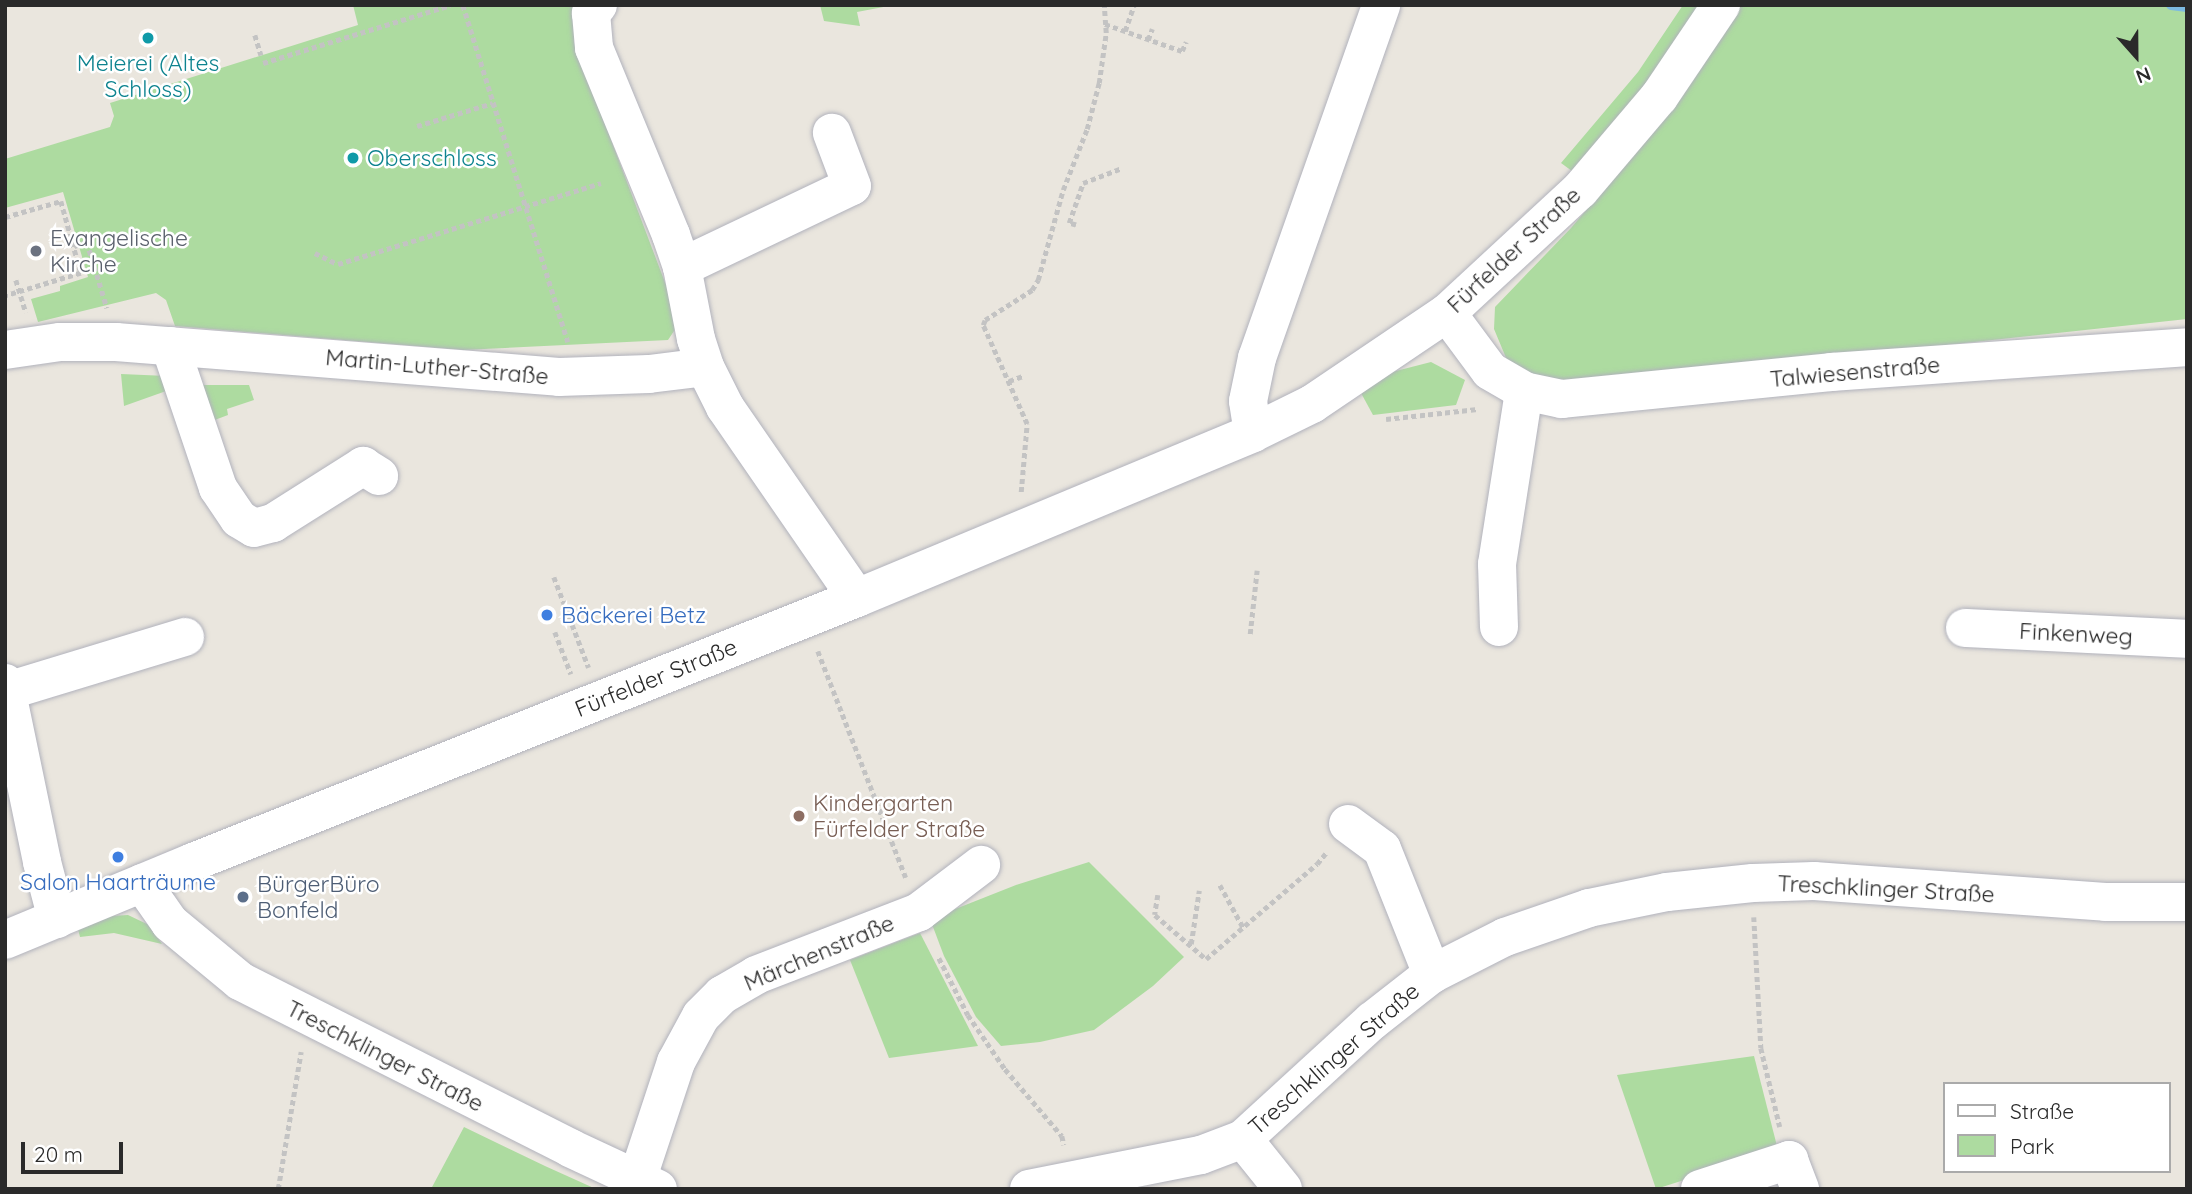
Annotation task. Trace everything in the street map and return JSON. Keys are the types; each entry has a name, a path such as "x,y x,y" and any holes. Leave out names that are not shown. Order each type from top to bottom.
{"street":[{"path":"1253,433 1248,401 1257,358 1381,5"},
{"name":"Fürfelder Straße","path":"5,940 857,598 1253,433 1312,404 1447,313 1580,190 1659,97 1721,5"},
{"path":"594,9 594,48 599,65 682,267 696,339 705,367 725,407 857,598"},
{"path":"682,267 852,186 832,133"},
{"name":"Talwiesenstraße","path":"1447,313 1490,370 1524,391 1562,399 1832,372 2187,347"},
{"name":"Martin-Luther-Straße","path":"5,350 60,342 170,346 559,377 649,374 705,367"},
{"path":"170,346 218,488 239,519 254,528 273,523 363,466 379,476"},
{"path":"1499,627 1497,564 1524,391"},
{"name":"Finkenweg","path":"1965,628 2187,639"},
{"path":"57,919 6,687 185,637"},
{"name":"Treschklinger Straße","path":"1348,824 1382,849 1432,974"},
{"name":"Märchenstraße","path":"648,1184 676,1062 701,1016 722,995 756,975 919,912 981,865"},
{"name":"Treschklinger Straße","path":"1029,1189 1189,1158 1243,1139 1372,1021 1432,974 1504,937 1589,908 1667,892 1753,883 1814,881 2105,902 2187,902"},
{"name":"Treschklinger Straße","path":"142,883 170,923 240,981 648,1184"},
{"path":"1243,1139 1283,1189"},
{"path":"1700,1189 1795,1174"}],"path":[{"path":"263,63 450,5"},
{"path":"463,5 569,344 559,377"},
{"path":"1020,497 1027,424 983,326 985,320 1032,290 1038,280 1063,191 1087,129 1096,94 1105,24 1104,5"},
{"path":"1125,31 1134,5"},
{"path":"1105,24 1182,51 1186,42"},
{"path":"1148,40 1152,29"},
{"path":"255,35 261,55"},
{"path":"417,126 493,103"},
{"path":"1076,225 1069,223 1083,183 1120,169"},
{"path":"316,253 338,264 601,183"},
{"path":"5,217 61,201 81,273 5,296"},
{"path":"64,237 71,235"},
{"path":"74,246 87,242 108,314"},
{"path":"16,280 23,301"},
{"path":"1009,382 1023,376"},
{"path":"1386,419 1477,409"},
{"path":"1250,634 1258,570"},
{"path":"554,577 593,678"},
{"path":"555,632 575,685"},
{"path":"813,639 911,890"},
{"path":"1158,895 1155,915 1206,959 1317,864 1348,824"},
{"path":"1220,885 1243,927"},
{"path":"1191,945 1199,891"},
{"path":"1753,909 1761,1048 1795,1174"},
{"path":"939,958 968,1015 1005,1069 1062,1136 1066,1151"},
{"path":"278,1189 298,1070"}],"green space":[{"path":"353,5 581,5 574,42 680,322 668,340 463,350 175,326 166,300 156,293 38,322 31,299 60,291 60,286 88,277 63,192 5,208 5,159 110,127 114,116 110,103 358,25"},
{"path":"820,5 894,5 857,12 860,26 824,21"},
{"path":"1683,5 1706,5 1576,174 1561,163 1638,72"},
{"path":"1741,5 2187,5 2187,319 1586,384 1535,380 1509,365 1494,329 1495,307 1571,228 1671,110"},
{"path":"1431,362 1465,380 1456,405 1373,415 1361,393 1392,372"},
{"path":"121,374 167,376 169,390 124,406"},
{"path":"194,385 249,385 254,400 227,409 228,415 204,424"},
{"path":"1089,862 1184,957 1153,986 1094,1030 1040,1042 1001,1046 976,1017 944,956 930,919 1016,885"},
{"path":"128,915 149,925 162,944 114,933 80,937 77,925 111,916"},
{"path":"920,933 978,1046 889,1058 850,960"},
{"path":"1754,1056 1778,1150 1656,1189 1617,1075"},
{"path":"464,1127 545,1166 596,1189 431,1189"}],"waterway":[{"path":"2171,5 2187,7"}],"place":[{"name":"Meierei (Altes Schloss)","path":"148,38"},
{"name":"Oberschloss","path":"353,158"},
{"name":"Evangelische Kirche","path":"36,251"},
{"name":"Bäckerei Betz","path":"547,615"},
{"name":"Kindergarten Fürfelder Straße","path":"799,816"},
{"name":"Salon Haarträume","path":"118,857"},
{"name":"BürgerBüro Bonfeld","path":"243,897"}]}
